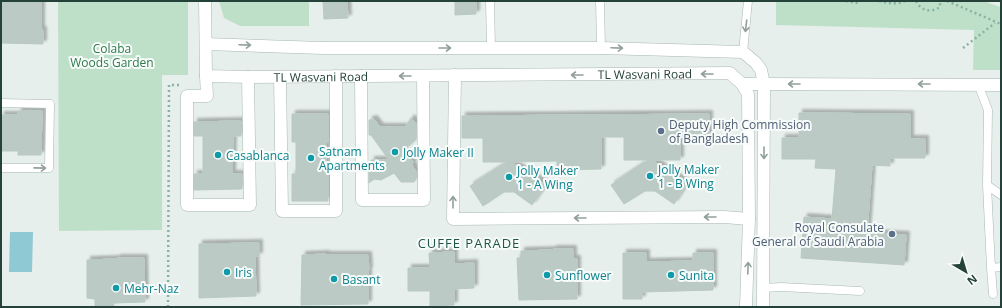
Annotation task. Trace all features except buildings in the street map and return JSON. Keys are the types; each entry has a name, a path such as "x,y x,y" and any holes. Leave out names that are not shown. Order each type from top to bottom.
{"street":[{"path":"206,1 207,96 187,96 187,205 250,205 248,77"},
{"name":"TL Wasvani Road","path":"206,44 323,48 601,48 743,52"},
{"path":"743,52 756,62 761,70 764,84 763,307"},
{"name":"TL Wasvani Road","path":"206,76 423,76 730,73 742,84"},
{"path":"455,75 453,219 724,217 749,219"},
{"path":"280,76 282,211 336,211 336,76"},
{"path":"361,76 362,200 424,200 423,76"},
{"path":"742,84 1001,85"},
{"path":"742,84 748,94 749,219 746,307"}],"lane":[{"path":"490,1 491,48"},
{"path":"600,1 601,48"},
{"path":"743,52 748,1"},
{"path":"978,84 988,110 987,184 993,294"},
{"path":"1,103 50,104 49,168 1,168"},
{"path":"987,184 1001,195"},
{"path":"991,268 1001,267"},
{"path":"763,288 781,287 860,291"}],"path":[{"path":"846,1 856,3 858,1"},
{"path":"879,1 890,4 905,1"},
{"path":"916,1 918,5 928,11 935,10 940,7 940,1"},
{"path":"946,1 1001,24"},
{"path":"963,48 996,23"},
{"path":"168,307 169,85 184,85"}],"green space":[{"name":"Colaba Woods Garden","path":"58,1 188,1 188,75 162,75 162,230 59,231"},
{"path":"219,1 309,1 309,26 240,26 224,18"},
{"path":"776,1 983,1 1001,7 1001,70 973,70 974,30 776,25"}],"water":[{"path":"10,232 33,232 32,272 9,272"}],"place":[{"name":"Deputy High Commission of Bangladesh","path":"661,131"},
{"name":"Jolly Maker II","path":"395,152"},
{"name":"Casablanca","path":"218,155"},
{"name":"Satnam Apartments","path":"311,158"},
{"name":"Jolly Maker 1 - B Wing","path":"650,176"},
{"name":"Jolly Maker 1 - A Wing","path":"509,177"},
{"name":"Royal Consulate General of Saudi Arabia","path":"892,234"},
{"name":"Iris","path":"227,272"},
{"name":"Sunflower","path":"547,275"},
{"name":"Sunita","path":"671,275"},
{"name":"Basant","path":"334,279"},
{"name":"Mehr-Naz","path":"116,288"}],"district":[{"name":"CUFFE PARADE","path":"469,243"}]}
